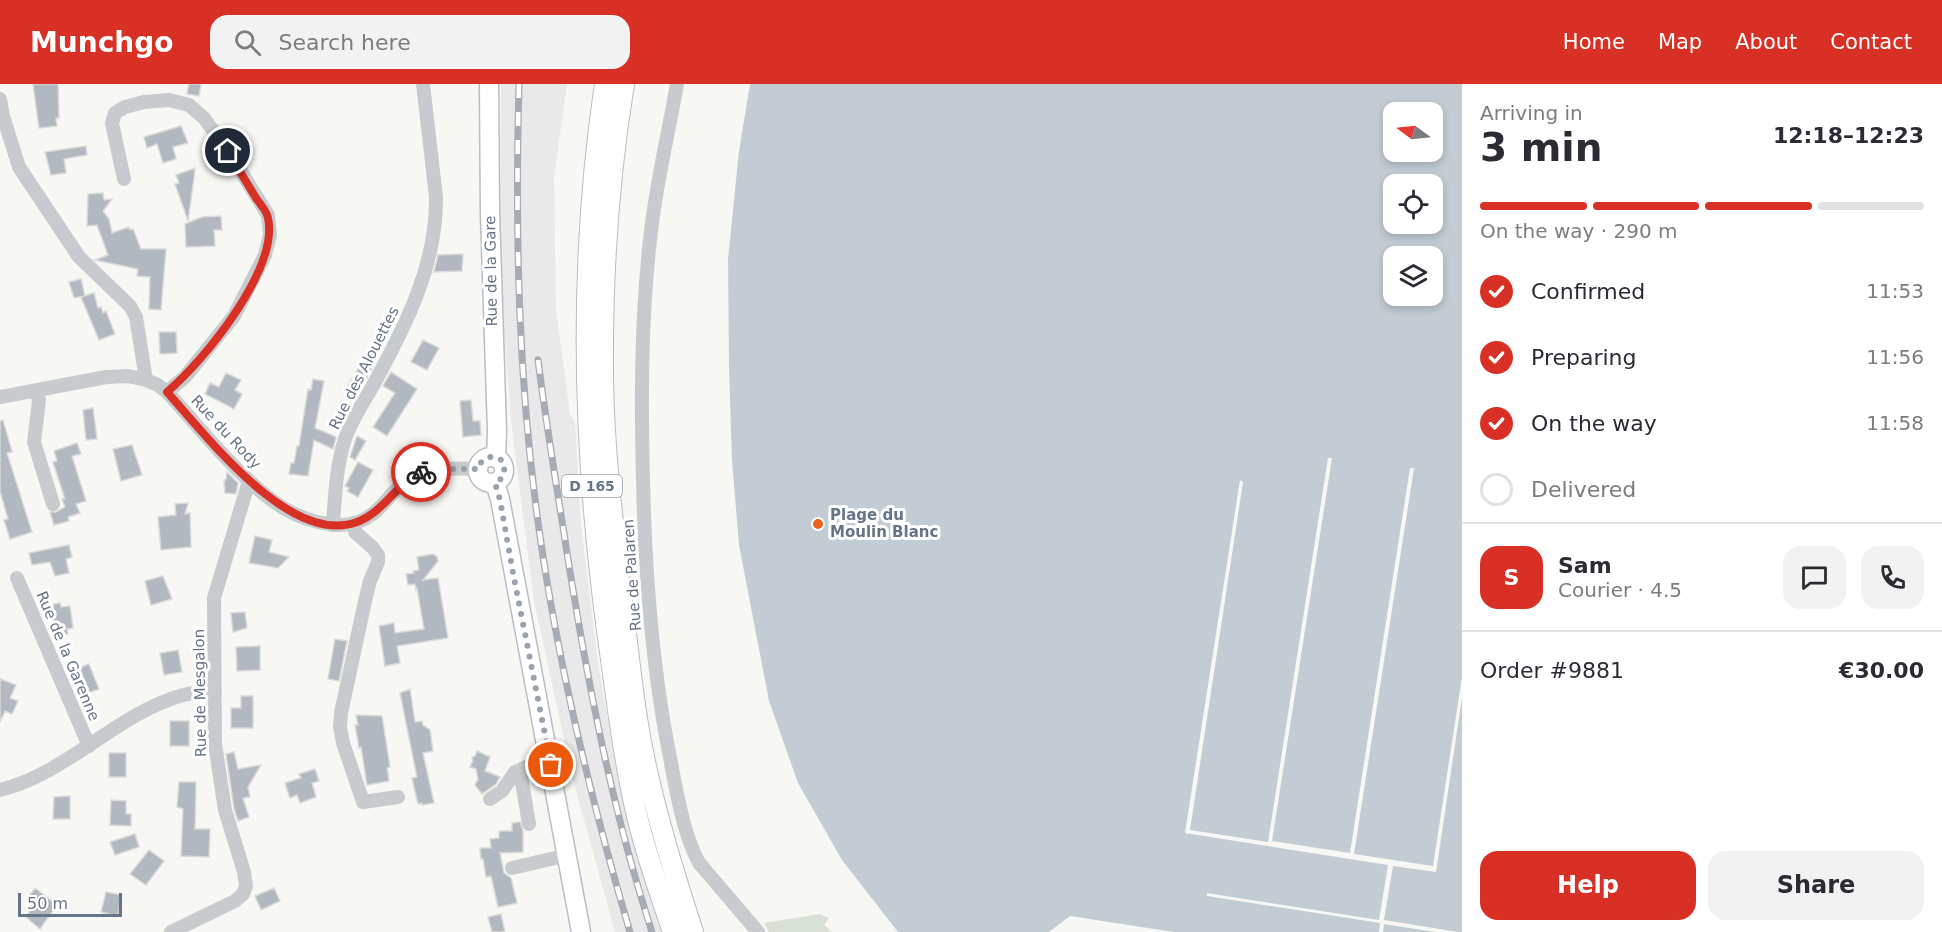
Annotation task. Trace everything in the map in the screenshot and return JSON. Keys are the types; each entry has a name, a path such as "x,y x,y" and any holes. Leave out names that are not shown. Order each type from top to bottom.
{"highway":[{"name":"D 165","path":"605,84 598,132 587,278 587,401 593,505 602,592 631,790 656,883 673,932"},
{"name":"D 165","path":"624,84 617,124 604,275 603,379 608,468 634,696 647,772 671,865 693,932"}],"main road":[{"name":"Rue de la Gare","path":"489,84 496,458 502,460 504,473 501,480 495,483 551,765 581,932"},
{"path":"495,483 483,481 478,469 484,459 496,458"}],"street":[{"name":"Rue des Alouettes","path":"333,525 336,481 346,436 402,333 412,310 433,235 436,197 423,84"},
{"name":"Rue de Palaren","path":"677,84 650,238 642,331 643,477 649,604 657,687 674,776 692,851 700,864 758,932"},
{"path":"0,99 19,167 79,257 130,306 136,317 146,380"},
{"path":"124,179 112,123 115,113 125,106 144,102 169,100 189,105 204,118 228,151 268,215 270,234 265,255 234,316 185,376 167,392"},
{"name":"Rue du Rody","path":"0,397 106,377 128,376 146,380 167,392 249,481 271,500 312,520 333,525 355,523 369,517 405,482 425,470 478,469"},
{"path":"38,391 34,442 53,504"},
{"name":"Rue de Mesgalon","path":"171,932 235,901 243,894 246,886 244,872 225,810 214,744 214,598 249,481"},
{"path":"355,523 355,532 373,548 378,555 378,562 365,600 344,697 340,727 343,743 363,802 398,797"},
{"name":"Rue de la Garenne","path":"17,578 89,746"},
{"name":"Rue de la Garenne","path":"0,790 21,785 89,746 132,717 183,695 215,691"},
{"path":"490,799 502,791 515,772 528,766 551,765"},
{"path":"520,770 529,824"},
{"path":"512,868 568,855"}],"shaded area":[{"path":"501,84 567,84 554,177 556,311 570,414 575,422 581,525 598,663 618,779 662,932 615,932 573,780 534,601 512,429 504,332 500,227"},
{"path":"750,84 1462,84 1462,932 1174,932 1070,916 1049,932 898,932 842,860 798,783 769,701 739,545 732,460 728,259 739,151"},
{"path":"820,914 829,918 824,925 832,932 769,932 764,923"}],"pier":[{"path":"1328,458 1332,458 1272,841 1350,853 1410,468 1414,468 1354,854 1433,866 1462,677 1462,698 1436,872 1393,866 1384,920 1458,932 1435,932 1384,924 1383,932 1379,932 1380,923 1207,896 1207,893 1379,920 1388,865 1185,833 1240,480 1243,482 1190,830 1268,842"}],"building":[{"path":"33,84 58,84 59,118 56,118 57,126 39,128"},
{"path":"189,84 201,84 199,96 187,94"},
{"path":"181,126 188,143 173,147 176,159 163,163 157,144 147,148 144,137"},
{"path":"86,146 87,155 64,159 66,173 51,175 45,152"},
{"path":"195,168 188,221 175,184 179,183 176,175"},
{"path":"103,193 104,200 112,199 103,211 109,219 112,233 129,227 130,230 133,229 141,249 166,249 161,310 149,309 150,277 137,276 138,269 95,260 108,255 97,225 87,226 88,194"},
{"path":"221,216 222,230 214,230 215,246 186,247 185,224 202,217"},
{"path":"463,254 462,271 434,272 438,255"},
{"path":"81,279 85,296 74,298 69,282"},
{"path":"94,293 98,308 101,307 103,313 106,311 115,334 99,340 81,297"},
{"path":"159,332 176,332 177,353 160,354"},
{"path":"423,340 439,348 427,370 411,362"},
{"path":"365,358 375,363 359,392 348,385"},
{"path":"391,372 417,389 387,436 373,427 395,393 383,386"},
{"path":"226,373 241,380 235,390 242,394 234,409 205,394 210,383 219,387"},
{"path":"313,379 324,381 315,428 336,437 333,449 314,440 308,476 289,474 297,446 299,446 308,389 311,390"},
{"path":"471,400 473,421 480,421 481,435 463,437 460,401"},
{"path":"93,408 97,439 86,440 83,410"},
{"path":"3,420 12,452 7,453 32,532 10,539 4,520 8,519 0,491 0,421"},
{"path":"357,436 366,441 355,460 350,457"},
{"path":"77,443 81,454 72,456 86,501 76,504 80,513 68,517 69,521 54,525 50,512 56,512 65,507 62,499 65,499 53,462 57,461 54,451"},
{"path":"132,445 142,475 121,481 113,449"},
{"path":"358,462 373,470 358,497 347,491 349,488 345,486"},
{"path":"227,472 238,483 236,494 225,493 224,480 226,480"},
{"path":"188,503 185,514 190,513 191,547 161,550 158,517 176,515 175,504"},
{"path":"255,536 272,540 269,552 289,557 278,568 249,563"},
{"path":"69,545 72,557 66,559 69,573 55,576 50,562 32,565 29,553"},
{"path":"433,554 438,561 423,580 438,578 448,638 397,646 400,663 385,666 379,626 394,623 395,633 424,629 417,588 416,590 415,584 408,585 406,574 419,570 417,557"},
{"path":"163,576 172,599 151,605 145,581"},
{"path":"60,603 61,607 70,606 73,628 67,629 68,634 55,637 50,605"},
{"path":"245,612 247,628 233,632 231,613"},
{"path":"335,639 347,641 339,681 328,679"},
{"path":"260,646 260,670 237,671 236,647"},
{"path":"178,650 182,672 164,675 160,653"},
{"path":"89,664 99,689 82,695 73,670"},
{"path":"0,679 16,685 10,698 18,701 12,714 5,711 0,722"},
{"path":"410,689 415,722 422,721 423,725 430,730 433,751 423,753 434,803 422,805 422,803 418,804 412,778 417,777 400,693"},
{"path":"241,696 253,696 253,728 231,728 231,708 241,708"},
{"path":"356,715 382,716 390,767 387,768 389,781 367,785 355,725 358,725"},
{"path":"170,721 189,721 189,746 170,746"},
{"path":"477,751 490,757 485,771 500,777 496,784 482,794 475,785 478,779 476,769 470,767 472,757"},
{"path":"234,752 238,769 261,765 248,787 250,797 243,798 249,817 238,821 226,754"},
{"path":"109,753 126,753 126,777 109,777"},
{"path":"315,769 319,781 312,783 316,797 300,803 297,795 290,798 285,783 301,778 299,774"},
{"path":"179,782 196,782 195,829 210,829 209,857 181,856 183,809 177,807"},
{"path":"70,796 70,819 53,819 54,797"},
{"path":"111,800 126,801 126,814 131,814 131,826 110,825"},
{"path":"520,822 523,831 523,852 500,853 504,873 511,878 517,903 498,907 491,876 486,877 480,848 491,848 490,839 499,838 499,831 512,831 512,823"},
{"path":"135,834 139,847 115,855 110,842"},
{"path":"149,850 164,861 146,885 130,874"},
{"path":"35,888 57,905 40,929 26,917 34,905 27,899"},
{"path":"274,888 280,901 261,910 255,896"},
{"path":"106,892 122,895 118,916 101,912"},
{"path":"501,914 505,932 492,932 488,917"}],"railway":[{"path":"519,84 517,196 522,362 539,529 556,631 577,732 630,932"},
{"path":"538,360 589,681 610,782 652,932"}],"way so far":[{"path":"421,472 437,469 478,469 484,459 490,457 502,460 504,473 501,480 495,483 551,765"}],"place":[{"name":"Plage du Moulin Blanc","path":"818,524"}],"route":[{"path":"228,151 268,215 270,234 265,255 234,316 185,376 167,392 249,481 271,500 312,520 345,525 369,517 405,482 421,472"}]}
